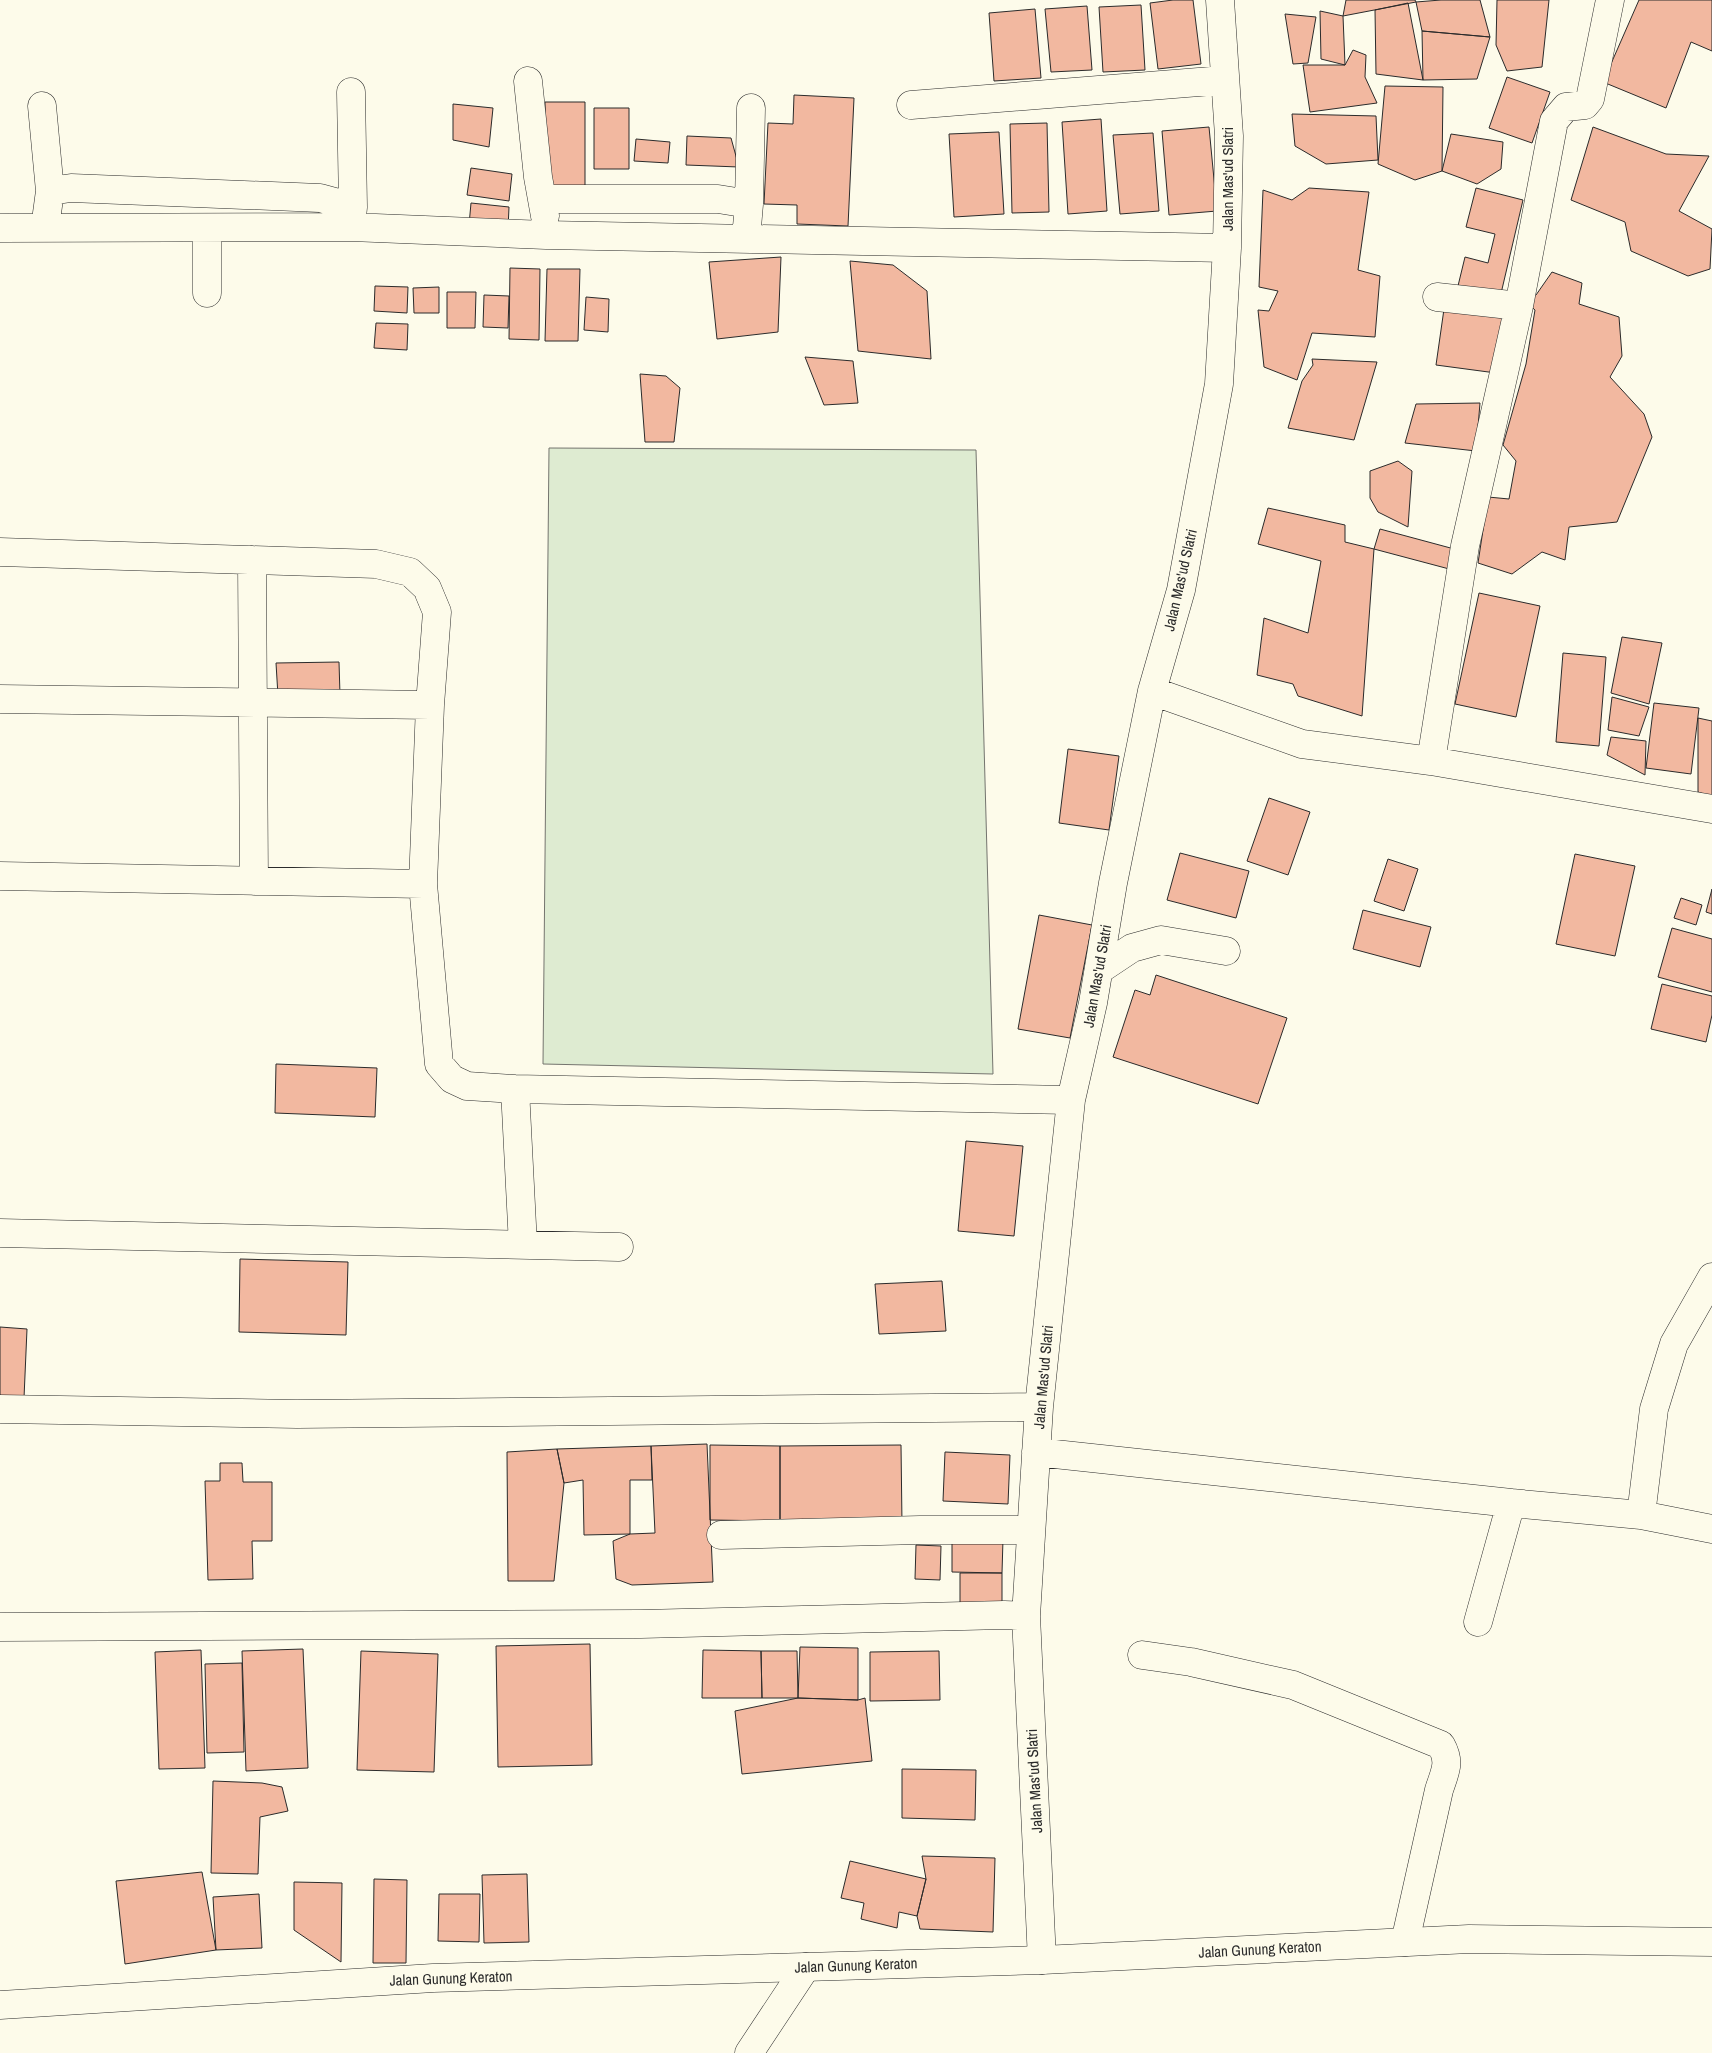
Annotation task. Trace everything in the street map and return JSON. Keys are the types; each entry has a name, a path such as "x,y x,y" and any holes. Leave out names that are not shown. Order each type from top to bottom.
{"street":[{"name":"Jalan Mas'ud Slatri","path":"1042,1960 1026,1616 1038,1407 1071,1100 1099,970 1113,883 1152,692 1181,590 1219,384 1226,248 1229,136 1220,0"},
{"path":"1431,761 1465,546 1520,306 1554,120 1566,107 1585,106 1590,99 1610,0"},
{"path":"911,105 1224,80"},
{"path":"528,81 546,235"},
{"path":"351,92 352,217"},
{"path":"42,106 50,191 45,228"},
{"path":"746,240 749,204 750,108"},
{"path":"50,191 71,188 294,195 320,198 352,217"},
{"path":"543,199 718,199 749,204"},
{"path":"0,228 207,228 352,217 546,235 1226,248"},
{"path":"207,228 207,294"},
{"path":"1437,297 1520,306"},
{"path":"0,552 376,564 410,572 428,588 437,612 430,705 423,884 439,1064 452,1079 467,1086 515,1089 1071,1100"},
{"path":"252,560 254,881"},
{"path":"1152,692 1302,744 1431,761 1712,809"},
{"path":"0,699 430,705"},
{"path":"0,876 423,884"},
{"path":"1099,970 1132,948 1161,940 1226,951"},
{"path":"515,1089 523,1245"},
{"path":"0,1233 618,1247"},
{"path":"1641,1515 1654,1409 1674,1344 1712,1277"},
{"path":"0,1409 297,1414 1038,1407"},
{"path":"1036,1452 1641,1515 1712,1529"},
{"path":"1478,1622 1511,1502"},
{"path":"721,1534 1031,1530"},
{"path":"0,1627 632,1624 1026,1616"},
{"path":"1142,1655 1191,1662 1293,1685 1441,1745 1448,1757 1446,1771 1439,1790 1405,1942"},
{"name":"Jalan Gunung Keraton","path":"0,2006 433,1978 1042,1960 1479,1939 1712,1942"},
{"path":"749,2053 806,1966"}],"green space":[{"path":"549,448 976,450 993,1074 543,1064"}],"building":[{"path":"1193,0 1201,64 1158,69 1150,3"},
{"path":"1346,0 1415,0 1416,2 1343,16"},
{"path":"1480,0 1490,37 1422,31 1416,2"},
{"path":"1497,0 1549,0 1542,67 1507,71 1496,45"},
{"path":"1639,0 1712,0 1712,51 1691,42 1666,108 1603,82"},
{"path":"1408,3 1423,80 1376,74 1375,10"},
{"path":"1141,5 1145,70 1103,72 1099,7"},
{"path":"1087,6 1092,70 1051,72 1045,9"},
{"path":"1035,9 1041,78 994,81 989,13"},
{"path":"1320,11 1343,16 1345,65 1321,59"},
{"path":"1285,14 1316,17 1308,63 1293,64"},
{"path":"1422,31 1490,37 1477,79 1423,80"},
{"path":"1353,50 1366,55 1365,77 1377,103 1310,112 1303,65 1345,65"},
{"path":"1507,77 1550,92 1532,143 1489,128"},
{"path":"1385,86 1443,87 1442,171 1415,180 1378,164"},
{"path":"794,95 854,98 848,226 797,224 797,205 764,204 768,123 793,124"},
{"path":"545,102 585,102 585,187 546,187"},
{"path":"453,104 493,108 489,147 453,140"},
{"path":"594,108 629,108 629,169 594,169"},
{"path":"1292,114 1376,116 1378,160 1326,164 1295,146"},
{"path":"1101,119 1107,211 1068,214 1062,122"},
{"path":"1047,123 1049,212 1012,213 1010,124"},
{"path":"1209,127 1217,211 1169,215 1162,131"},
{"path":"1593,127 1666,154 1709,156 1679,211 1712,229 1710,269 1688,276 1631,251 1625,222 1571,200"},
{"path":"999,132 1004,214 954,217 949,134"},
{"path":"1153,133 1159,211 1120,214 1113,135"},
{"path":"1451,134 1503,142 1501,169 1477,184 1442,171"},
{"path":"687,136 731,138 739,167 686,165"},
{"path":"636,139 670,142 668,163 634,161"},
{"path":"471,168 512,174 509,201 467,195"},
{"path":"1309,188 1369,192 1358,270 1380,276 1375,337 1312,333 1297,380 1264,367 1258,310 1269,311 1278,291 1259,287 1263,190 1292,200"},
{"path":"1476,188 1523,200 1499,302 1457,290 1465,257 1488,263 1495,234 1466,227"},
{"path":"471,203 509,207 508,229 469,225"},
{"path":"781,257 778,332 717,339 709,262"},
{"path":"850,261 893,265 927,291 931,359 858,351"},
{"path":"510,268 540,269 539,340 509,339"},
{"path":"547,269 580,269 578,341 545,341"},
{"path":"1552,272 1582,283 1579,304 1619,317 1622,356 1610,377 1644,414 1652,437 1617,522 1569,527 1565,560 1542,552 1512,574 1478,563 1488,497 1509,499 1516,461 1503,445 1526,364 1535,310 1525,301 1530,295 1536,295"},
{"path":"375,286 408,287 407,313 374,311"},
{"path":"439,287 439,313 414,313 413,288"},
{"path":"447,292 476,292 475,328 447,328"},
{"path":"484,295 509,296 508,328 483,327"},
{"path":"586,297 609,299 608,332 584,330"},
{"path":"1444,309 1503,318 1496,373 1436,365"},
{"path":"376,323 408,324 407,350 374,348"},
{"path":"805,357 853,361 858,403 824,405"},
{"path":"1312,359 1377,362 1354,440 1288,428 1302,381 1313,365"},
{"path":"640,374 666,376 680,388 674,442 645,442"},
{"path":"1480,403 1476,451 1405,443 1416,404"},
{"path":"1398,461 1412,471 1408,527 1378,512 1370,498 1370,471"},
{"path":"1268,508 1345,525 1345,542 1374,549 1362,716 1298,696 1293,684 1257,675 1264,618 1308,633 1321,561 1258,544"},
{"path":"1380,529 1458,550 1453,570 1374,549"},
{"path":"1479,593 1540,606 1516,717 1455,704"},
{"path":"1622,637 1662,643 1649,704 1611,693"},
{"path":"1563,653 1606,657 1599,746 1556,742"},
{"path":"339,662 340,695 278,696 276,663"},
{"path":"1612,697 1649,707 1639,736 1608,730"},
{"path":"1654,703 1699,708 1691,774 1646,768"},
{"path":"1698,718 1712,721 1712,797 1698,792"},
{"path":"1611,737 1646,741 1645,775 1607,755"},
{"path":"1068,749 1119,756 1109,830 1059,823"},
{"path":"1269,798 1310,812 1288,875 1247,861"},
{"path":"1180,853 1249,871 1236,918 1167,900"},
{"path":"1575,854 1635,866 1615,956 1556,944"},
{"path":"1388,859 1418,869 1404,911 1374,901"},
{"path":"1712,889 1712,914 1706,912"},
{"path":"1681,898 1702,905 1696,925 1674,918"},
{"path":"1363,910 1431,927 1420,967 1353,949"},
{"path":"1039,915 1092,925 1070,1038 1018,1029"},
{"path":"1672,928 1712,939 1712,992 1658,977"},
{"path":"1156,975 1287,1018 1258,1104 1113,1057 1135,990 1150,995"},
{"path":"1662,984 1712,996 1712,1015 1706,1042 1651,1029"},
{"path":"276,1064 377,1068 375,1117 275,1113"},
{"path":"966,1141 1023,1146 1014,1236 958,1231"},
{"path":"240,1259 348,1262 346,1335 239,1332"},
{"path":"942,1281 946,1331 879,1334 875,1284"},
{"path":"0,1327 27,1329 24,1398 0,1396"},
{"path":"707,1444 713,1582 632,1585 616,1579 613,1541 630,1534 655,1533 651,1446"},
{"path":"710,1445 780,1446 780,1521 710,1520"},
{"path":"901,1445 902,1524 780,1521 780,1446"},
{"path":"651,1446 652,1480 630,1480 630,1534 584,1535 583,1480 564,1483 557,1449"},
{"path":"557,1449 564,1483 554,1581 508,1581 507,1452"},
{"path":"945,1452 1010,1455 1008,1504 943,1501"},
{"path":"220,1463 242,1463 243,1482 272,1482 272,1541 252,1541 253,1579 208,1580 205,1481 220,1481"},
{"path":"952,1539 1003,1539 1002,1573 952,1572"},
{"path":"916,1545 941,1546 940,1580 915,1579"},
{"path":"960,1573 1002,1573 1002,1610 960,1609"},
{"path":"590,1644 592,1765 498,1767 496,1646"},
{"path":"800,1647 858,1648 858,1700 798,1698"},
{"path":"303,1649 308,1768 246,1771 242,1651"},
{"path":"201,1650 205,1768 159,1769 155,1652"},
{"path":"703,1650 761,1651 762,1698 702,1698"},
{"path":"361,1651 438,1654 434,1772 357,1770"},
{"path":"761,1651 797,1651 798,1698 762,1698"},
{"path":"939,1651 940,1700 870,1701 870,1652"},
{"path":"242,1663 244,1752 207,1753 205,1664"},
{"path":"798,1698 858,1700 865,1698 872,1761 742,1774 735,1711"},
{"path":"902,1769 976,1770 975,1820 902,1818"},
{"path":"213,1781 262,1783 282,1787 288,1811 260,1817 258,1874 211,1873"},
{"path":"922,1856 995,1858 993,1932 920,1929 917,1916 926,1879"},
{"path":"850,1861 926,1879 917,1916 899,1912 897,1928 861,1919 864,1903 841,1898"},
{"path":"202,1872 216,1950 125,1964 116,1881"},
{"path":"527,1874 529,1942 484,1943 482,1875"},
{"path":"374,1879 407,1880 406,1963 373,1963"},
{"path":"294,1882 342,1883 341,1962 294,1930"},
{"path":"259,1894 262,1948 216,1950 213,1897"},
{"path":"439,1894 480,1894 479,1942 438,1941"}]}
